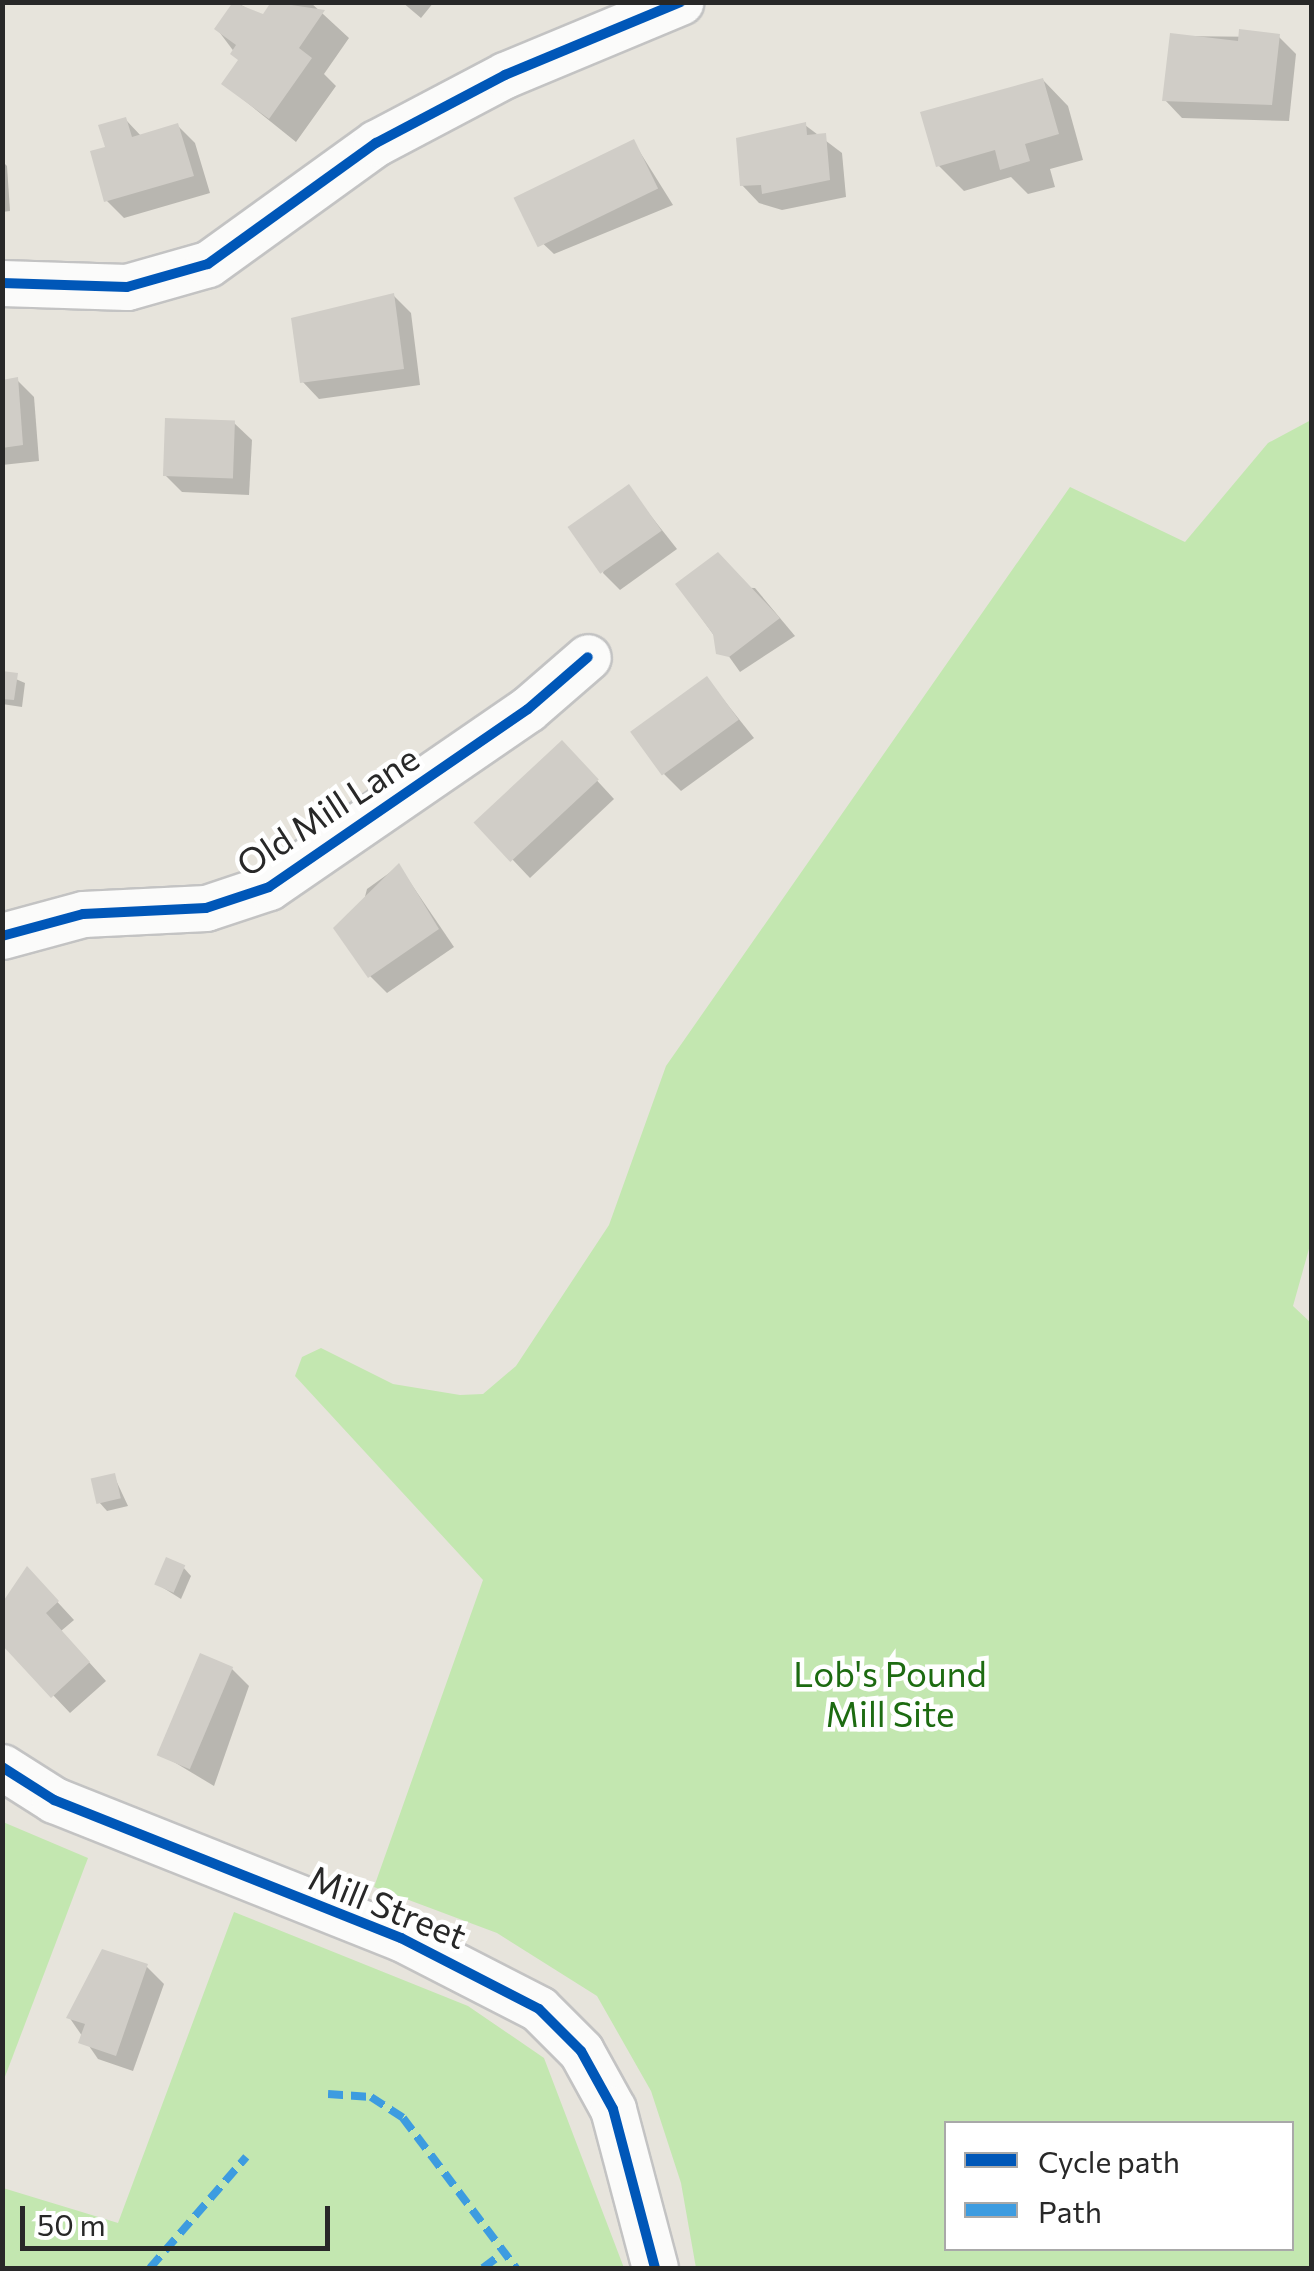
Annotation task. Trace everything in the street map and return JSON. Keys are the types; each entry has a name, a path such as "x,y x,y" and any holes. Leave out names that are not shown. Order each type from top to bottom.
{"street":[{"path":"2,284 127,287 208,264 408,125 680,2"},
{"name":"Old Mill Lane","path":"2,936 84,914 206,908 270,887 528,709 588,657"},
{"name":"Mill Street","path":"2,1767 70,1808 401,1938 539,2009 581,2051 614,2109 655,2268"}],"green space":[{"name":"Lob's Pound Mill Site","path":"1311,420 1312,1238 1293,1306 1312,1324 1311,2268 696,2268 681,2183 651,2091 597,1996 497,1933 374,1887 483,1580 295,1376 302,1357 321,1348 393,1384 460,1395 483,1394 516,1366 609,1225 666,1066 1070,487 1185,542 1268,443"},
{"path":"3,1822 88,1858 3,2082"},
{"path":"234,1912 468,2006 544,2058 624,2268 3,2268 3,2188 118,2223"}],"building":[{"path":"233,2 263,14 271,2 325,10 299,48 312,58 269,119 221,84 238,60 230,54 236,45 214,29"},
{"path":"1239,29 1280,34 1272,105 1162,101 1170,33 1238,41"},
{"path":"1043,78 1059,134 1025,144 1030,161 1000,170 995,150 936,167 920,112"},
{"path":"126,117 132,137 178,123 194,176 104,202 90,151 105,147 98,125"},
{"path":"806,122 807,135 826,133 830,180 762,194 761,185 740,186 736,138"},
{"path":"634,139 658,188 538,247 514,198"},
{"path":"394,293 404,369 300,383 291,318"},
{"path":"18,377 23,445 2,448 2,380"},
{"path":"165,418 235,420 233,478 163,476"},
{"path":"629,484 662,531 600,574 568,527"},
{"path":"718,552 780,618 729,657 716,654 713,634 675,584"},
{"path":"2,671 18,673 14,700 2,699"},
{"path":"707,676 739,720 662,776 630,732"},
{"path":"562,740 599,779 510,862 474,823"},
{"path":"399,863 439,929 368,978 333,928"},
{"path":"115,1473 121,1498 96,1504 91,1479"},
{"path":"166,1557 185,1565 174,1593 154,1585"},
{"path":"27,1566 59,1601 46,1613 90,1662 51,1698 2,1645 2,1603"},
{"path":"200,1653 233,1667 190,1769 157,1755"},
{"path":"102,1949 148,1964 116,2056 78,2043 85,2024 66,2018"}],"marked path":[{"path":"328,2094 371,2097 403,2118 516,2268"},
{"path":"150,2268 246,2157"},
{"path":"483,2268 503,2253"}],"cycle path":[{"path":"2,283 127,287 208,264 376,143 505,75 680,2"},
{"path":"2,936 83,914 206,908 269,887 528,709 588,657"},
{"path":"2,1767 54,1800 401,1938 539,2009 581,2051 613,2109 655,2268"}]}
